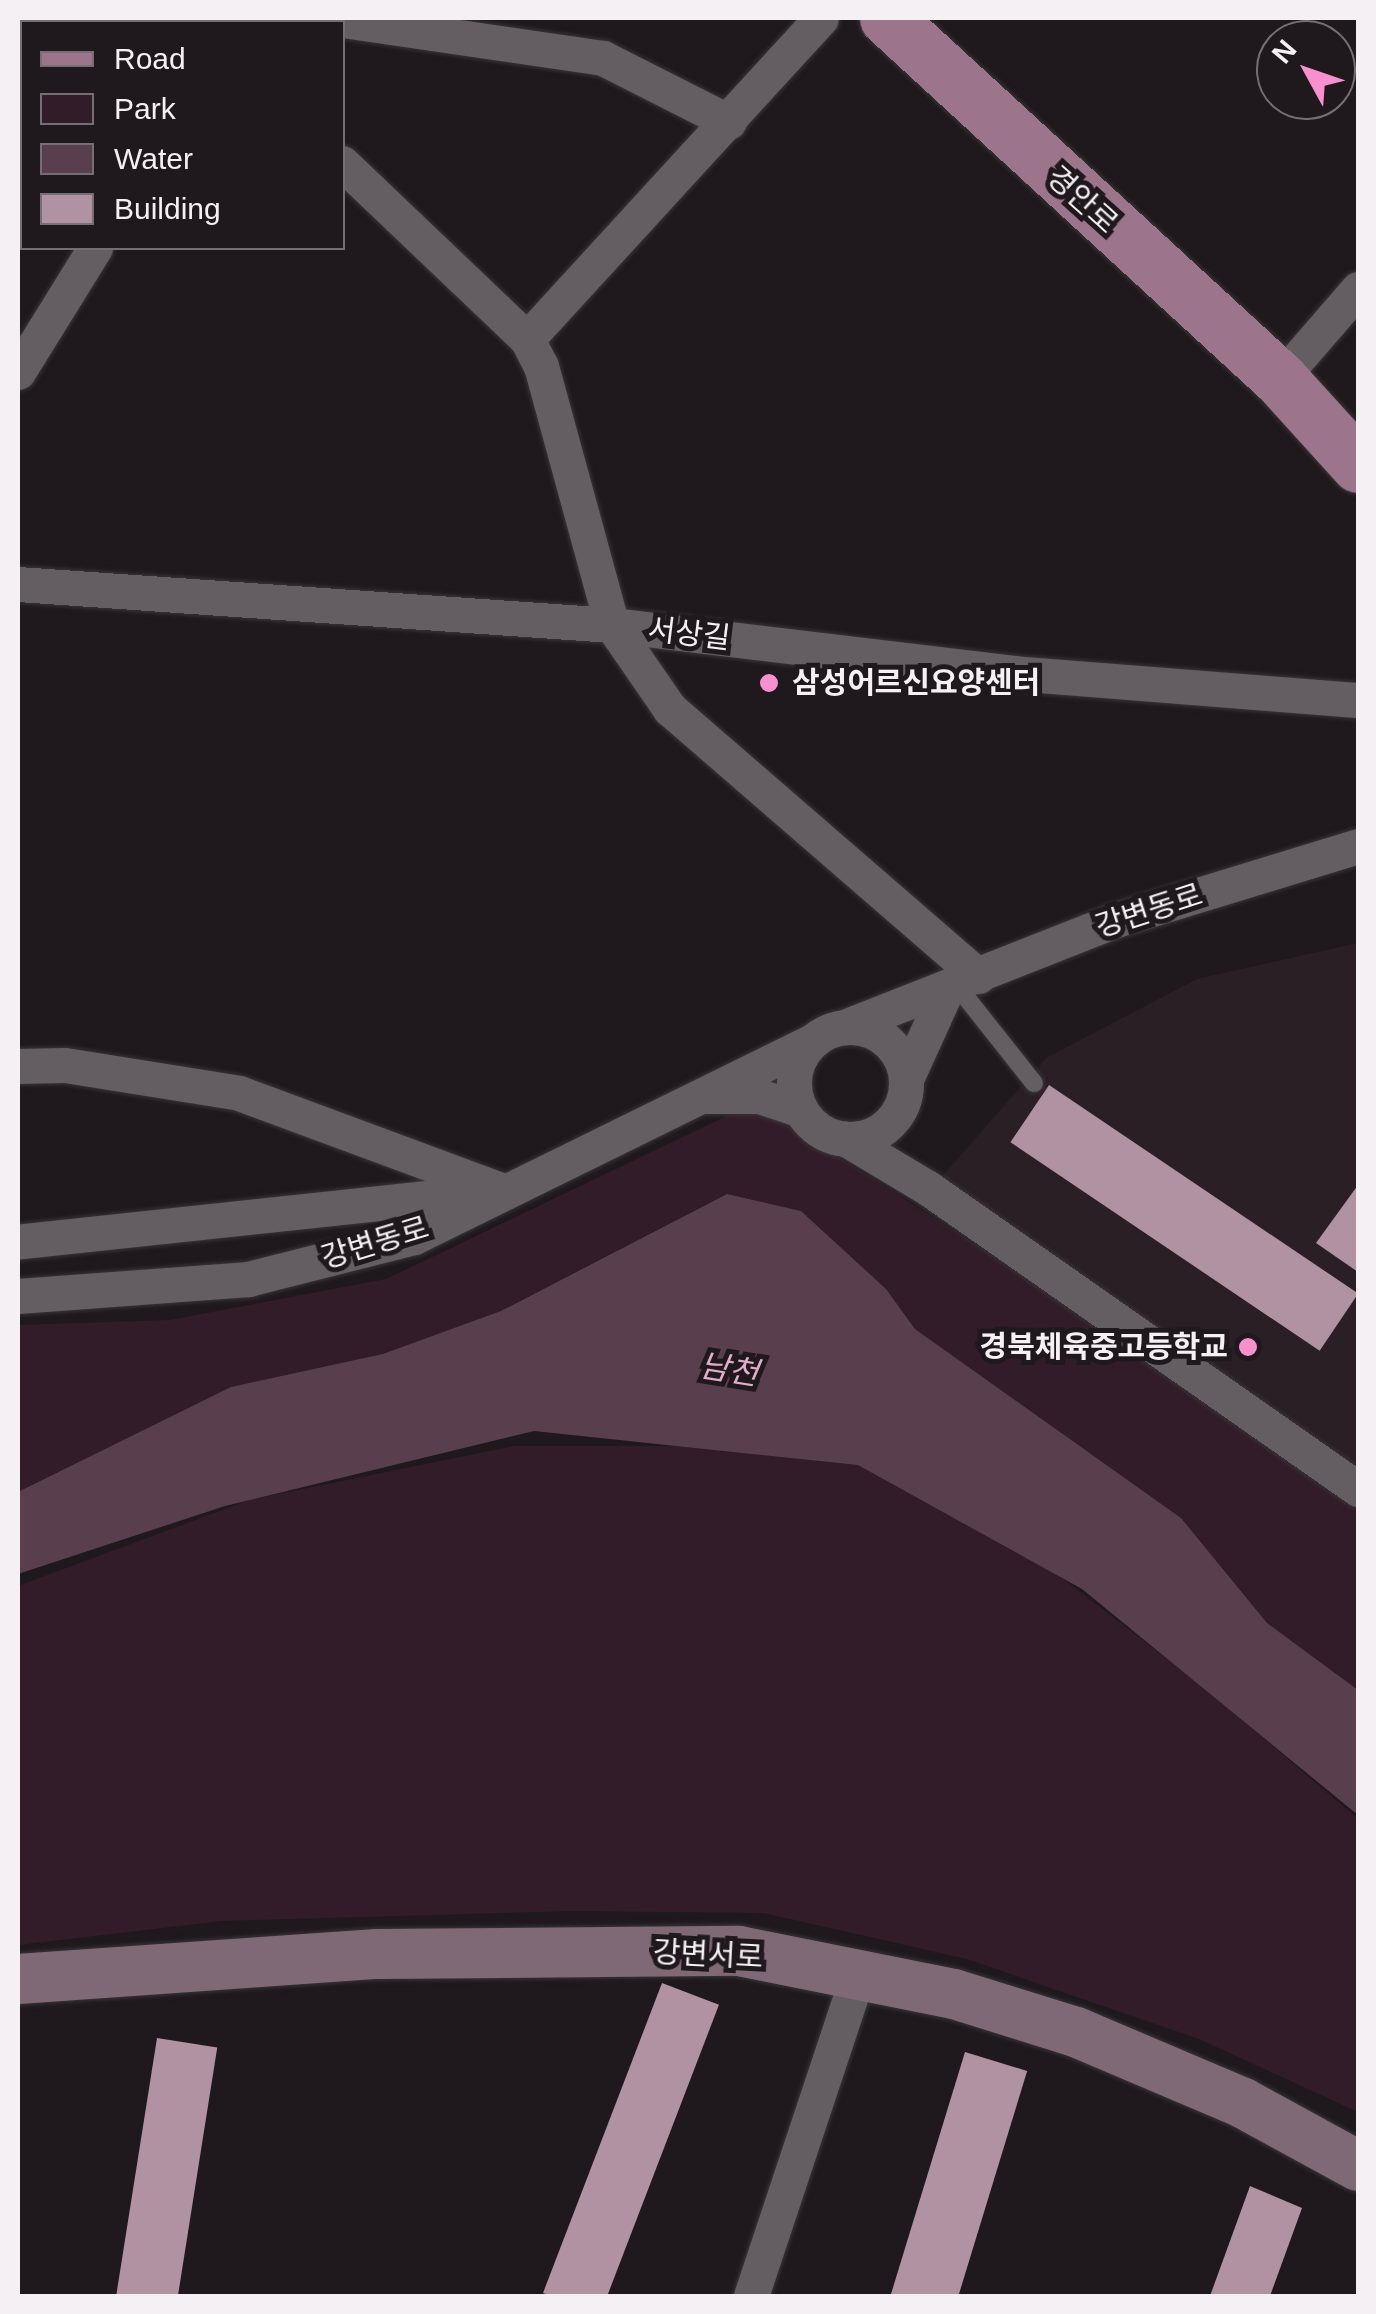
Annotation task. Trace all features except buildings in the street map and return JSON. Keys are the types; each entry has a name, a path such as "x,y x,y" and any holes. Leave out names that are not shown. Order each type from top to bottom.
{"main road":[{"name":"경안로","path":"887,18 1280,379 1358,465"},
{"name":"경안로","path":"1280,379 1358,434"}],"street":[{"path":"527,339 821,18"},
{"path":"345,20 603,58 728,122"},
{"path":"345,166 527,339 540,366 612,625 670,709 960,984 882,1130 846,1139"},
{"path":"18,372 94,250"},
{"path":"1280,379 1358,288"},
{"name":"서상길","path":"18,584 612,625 1013,673 1358,700"},
{"name":"강변동로","path":"18,1296 248,1279 414,1237 501,1190 844,1027 1114,921 1358,846"},
{"path":"844,1027 880,1034 894,1047 905,1090 905,1130 928,1188"},
{"path":"801,1110 794,1074 811,1042"},
{"path":"18,1066 66,1065 238,1093 501,1190"},
{"name":"강변동로","path":"705,1096 749,1095 801,1110 827,1134 846,1139 928,1188 1358,1489"},
{"path":"18,1242 501,1190"},
{"name":"강변서로","path":"18,1979 378,1954 740,1950 954,1994 1076,2032 1242,2103 1358,2166"},
{"path":"751,2296 858,1974"}],"lane":[{"path":"960,984 1034,1084"}],"shaded area":[{"name":"경북체육중고등학교","path":"1358,943 1358,1489 917,1205 1046,1058 1197,979"}],"green space":[{"path":"754,1103 1358,1489 1358,1690 1267,1623 1181,1518 915,1329 886,1289 801,1211 726,1194 501,1311 18,1492 18,1325 170,1320 386,1279"},
{"path":"514,1446 683,1446 858,1465 1058,1575 1200,1684 1358,1819 1358,2112 1199,2039 967,1959 764,1913 574,1911 221,1921 18,1945 18,1586 249,1500"}],"water":[{"name":"남천","path":"727,1194 801,1211 886,1289 915,1329 1181,1518 1267,1623 1358,1690 1358,1815 1082,1589 858,1465 534,1431 225,1506 18,1574 18,1492 231,1387 383,1354 501,1311"}],"place":[{"name":"삼성어르신요양센터","path":"769,683"},
{"name":"경북체육중고등학교","path":"1248,1347"}]}
